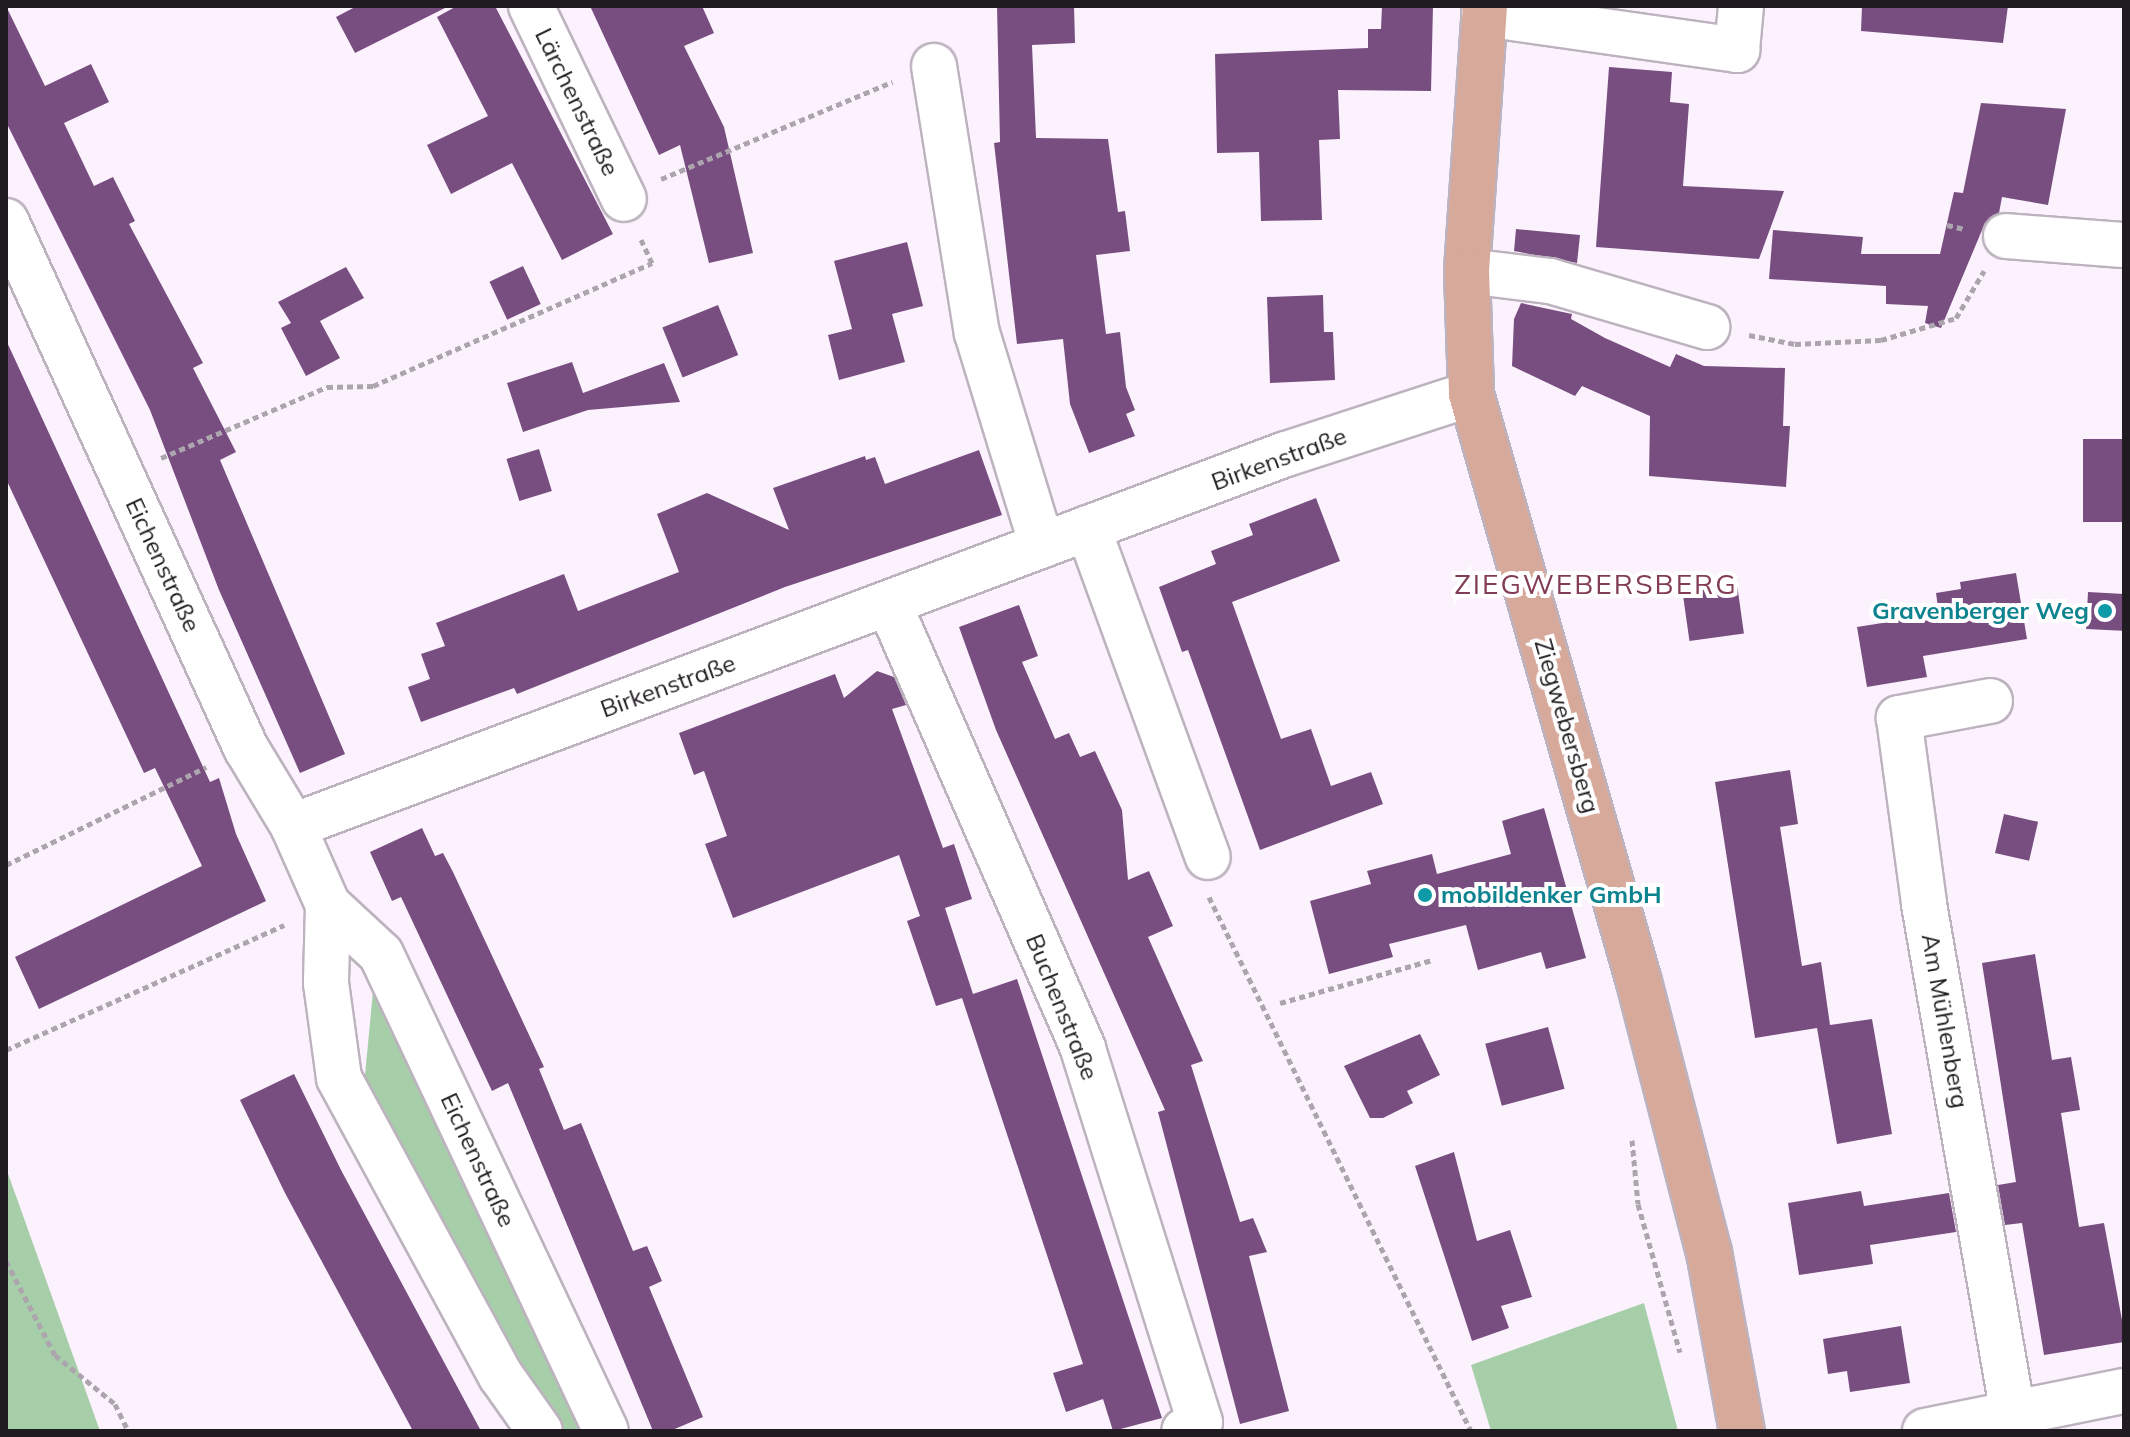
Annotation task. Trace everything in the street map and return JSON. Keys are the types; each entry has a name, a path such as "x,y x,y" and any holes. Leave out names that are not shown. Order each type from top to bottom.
{"main road":[{"name":"Ziegwebersberg","path":"1484,10 1467,271 1471,394 1639,982 1709,1252 1742,1431"}],"street":[{"name":"Lärchenstraße","path":"531,6 624,199"},
{"name":"Ziegwebersberg","path":"1484,10 1737,50 1741,6"},
{"path":"934,66 977,333 1042,545"},
{"name":"Eichenstraße","path":"6,221 246,748 293,826 328,905 381,954 606,1431"},
{"path":"2006,236 2124,245"},
{"path":"1467,271 1550,281 1707,327"},
{"name":"Birkenstraße","path":"293,826 1301,449 1471,394"},
{"path":"1088,528 1208,857"},
{"name":"Buchenstraße","path":"889,604 1083,1049 1192,1427"},
{"name":"Am Mühlenberg","path":"1990,701 1899,718 1924,904 2015,1423"},
{"name":"Eichenstraße","path":"328,905 326,983 339,1078 501,1376 540,1431"},
{"path":"1925,1431 2015,1423 2124,1391"}],"path":[{"path":"122,475 327,387 373,386 652,263 624,199 680,169 934,66"},
{"path":"1707,327 1795,344 1881,340 1956,318 2006,236"},
{"path":"6,865 246,748"},
{"path":"1208,857 1199,873 1221,927 1471,1431"},
{"path":"6,1050 328,905"},
{"path":"1280,1003 1432,960"},
{"path":"6,1261 55,1355 115,1404 128,1431"}],"green space":[{"path":"375,970 592,1431 558,1431 471,1294 364,1086"},
{"path":"6,1168 100,1431 6,1431"},
{"path":"1644,1303 1678,1431 1491,1431 1471,1365"}],"building":[{"path":"6,6 45,86 91,64 109,102 64,123 94,186 113,177 135,221 129,224 203,363 193,368 236,452 220,460 345,754 300,773 219,590 150,410 6,122"},
{"path":"357,6 449,6 355,53 336,17"},
{"path":"457,6 495,6 613,234 562,260 512,163 451,194 427,145 488,116 437,17"},
{"path":"590,6 702,6 714,33 684,46 724,127 753,253 709,263 680,145 659,155"},
{"path":"997,6 1074,6 1075,43 1032,45 1036,138 1108,139 1118,212 1125,211 1130,251 1096,255 1106,334 1120,332 1126,387 1135,410 1126,414 1135,436 1089,453 1070,404 1063,339 1017,344 994,143 1000,142"},
{"path":"1382,6 1433,6 1431,91 1338,90 1340,139 1319,140 1322,220 1261,221 1259,152 1217,153 1215,54 1368,48 1368,29 1381,29"},
{"path":"1862,6 2008,6 2003,43 1861,31"},
{"path":"1609,67 1672,72 1670,102 1689,104 1683,186 1784,191 1759,259 1596,247"},
{"path":"1981,103 2066,109 2048,205 2002,197 1999,213 1985,223 1941,328 1925,323 1928,306 1886,304 1886,286 1769,279 1773,230 1863,237 1861,254 1940,254 1954,192 1963,193"},
{"path":"1516,229 1580,235 1577,263 1514,251"},
{"path":"907,242 923,306 892,314 905,362 839,380 828,335 852,329 834,261"},
{"path":"523,266 541,304 507,320 489,282"},
{"path":"346,267 364,298 320,321 340,358 306,376 281,328 291,323 278,302"},
{"path":"1323,295 1324,332 1333,332 1335,380 1270,383 1267,297"},
{"path":"1521,303 1572,314 1571,319 1605,338 1670,367 1676,354 1704,366 1785,368 1783,426 1790,426 1786,487 1649,476 1650,416 1582,386 1575,396 1512,366 1514,319"},
{"path":"718,305 738,355 683,378 662,327"},
{"path":"6,340 210,782 219,778 236,834 266,901 39,1009 15,957 202,866 155,768 144,773 6,479"},
{"path":"572,362 583,393 664,363 680,402 588,410 523,432 507,383"},
{"path":"2083,439 2124,439 2124,522 2083,522"},
{"path":"539,449 552,491 519,501 506,459"},
{"path":"979,450 1002,515 785,587 517,694 514,688 421,722 408,687 430,679 421,654 445,646 436,623 564,574 578,611 679,572 657,514 707,493 789,530 773,488 865,456 866,460 875,457 885,484"},
{"path":"1316,498 1340,561 1232,602 1281,739 1311,729 1331,786 1371,772 1383,804 1260,850 1188,650 1182,652 1159,587 1216,564 1211,551 1253,535 1249,524"},
{"path":"2016,573 2027,639 1923,656 1927,677 1867,687 1857,627 1939,614 1936,593 1961,589 1960,582"},
{"path":"1736,577 1744,633 1689,641 1682,585"},
{"name":"Gravenberger Weg","path":"2088,592 2124,594 2122,631 2086,629"},
{"path":"1019,605 1038,656 1022,662 1055,739 1069,733 1080,757 1095,751 1122,810 1128,880 1149,871 1173,926 1148,937 1203,1061 1191,1065 1240,1222 1253,1218 1267,1252 1249,1256 1289,1411 1240,1424 1158,1112 1165,1110 996,730 959,627"},
{"path":"877,671 894,677 906,705 892,709 943,848 954,844 972,899 945,908 973,994 1017,979 1162,1418 1113,1431 1103,1399 1066,1412 1053,1373 1083,1364 962,998 936,1006 907,921 920,916 899,855 733,918 705,844 727,836 704,771 694,775 679,733 835,674 844,698"},
{"path":"1790,770 1798,824 1780,827 1802,966 1821,962 1830,1025 1872,1019 1892,1134 1837,1144 1817,1028 1755,1038 1715,782"},
{"path":"1544,808 1586,958 1546,969 1541,952 1478,970 1466,925 1389,944 1393,957 1329,974 1310,901 1371,884 1367,871 1432,854 1437,874 1511,854 1502,821"},
{"path":"2004,814 2038,822 2029,861 1995,853"},
{"path":"422,828 435,856 443,853 453,872 544,1067 539,1069 564,1130 581,1123 633,1251 647,1246 662,1281 649,1287 703,1417 670,1431 653,1431 508,1083 492,1091 401,897 392,901 370,852"},
{"path":"2035,954 2052,1060 2071,1057 2080,1110 2061,1113 2079,1227 2104,1223 2124,1331 2124,1342 2044,1355 2022,1223 2005,1225 1998,1185 2016,1182 1982,963"},
{"path":"1548,1027 1565,1089 1502,1106 1485,1044"},
{"path":"1420,1034 1440,1075 1407,1091 1413,1103 1383,1118 1370,1118 1344,1066"},
{"path":"294,1074 341,1170 481,1431 413,1431 285,1193 240,1100"},
{"path":"1454,1152 1477,1241 1510,1230 1532,1297 1501,1306 1509,1328 1472,1341 1415,1166"},
{"path":"1861,1191 1864,1206 1949,1193 1956,1232 1870,1245 1873,1264 1799,1275 1788,1203"},
{"path":"1901,1326 1910,1383 1850,1392 1847,1371 1828,1374 1823,1339"}],"place":[{"name":"Gravenberger Weg","path":"2105,611"},
{"name":"mobildenker GmbH","path":"1425,895"}],"district":[{"name":"ZIEGWEBERSBERG","path":"1596,584"}]}
